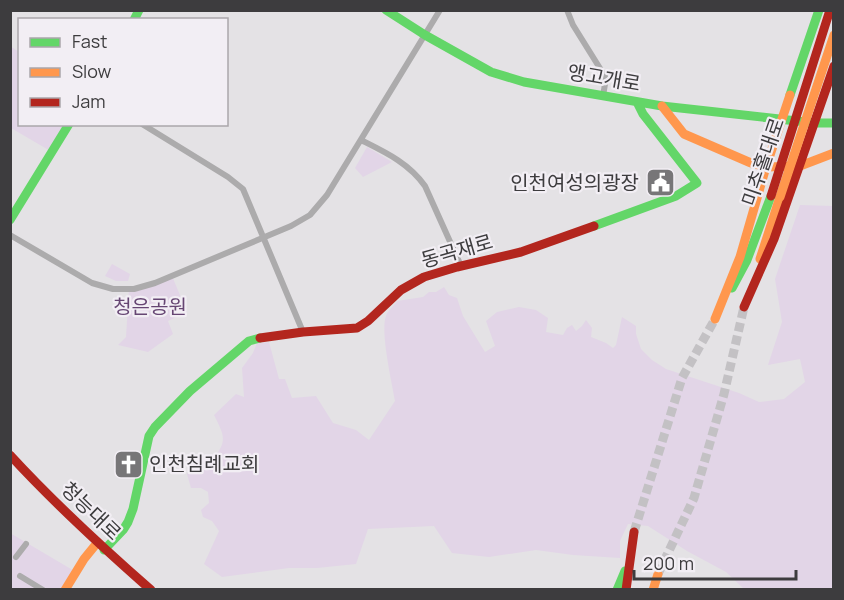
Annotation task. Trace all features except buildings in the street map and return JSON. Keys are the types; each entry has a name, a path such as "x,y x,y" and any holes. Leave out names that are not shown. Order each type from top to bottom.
{"main road":[{"name":"앵고개로","path":"386,10 492,72 524,82 662,106 815,123 834,123"},
{"path":"766,167 819,10"},
{"name":"미추홀대로","path":"800,166 767,257 744,307 830,10"},
{"name":"미추홀대로","path":"766,167 740,257 715,319 747,260 776,197 834,35"},
{"path":"800,166 834,66"},
{"name":"동곡재로","path":"65,590 84,559 123,530 128,522 150,436 162,419 215,369 249,341 303,332 357,328 368,321 401,290 424,277 521,252 676,196 697,183 643,114 637,102"},
{"path":"662,106 684,134 751,163 766,167 800,166 834,153"},
{"path":"10,220 68,126"},
{"name":"청능대로","path":"10,455 101,546 151,590"},
{"path":"626,590 634,532"},
{"path":"617,590 631,558"},
{"path":"653,590 658,574"}],"street":[{"path":"10,235 92,284 114,289 135,289 291,226 310,215 327,195 440,10"},
{"path":"567,10 573,25 606,78 603,96"},
{"path":"145,126 228,177 243,189 303,332"},
{"path":"361,140 400,161 419,177 461,266"},
{"path":"16,557 26,544"},
{"path":"20,576 43,590"}],"green space":[{"path":"10,46 18,51 18,126 68,126 52,152 11,128"},
{"path":"367,147 392,162 363,177 355,168"},
{"path":"800,205 833,206 833,589 744,589 726,572 648,526 628,524 620,541 620,558 536,550 489,557 452,553 434,526 368,529 356,564 289,568 222,577 204,564 219,531 212,521 203,517 201,510 209,503 208,492 201,488 191,488 187,474 203,458 213,459 221,447 222,433 214,415 236,394 244,397 242,368 257,343 269,342 279,379 285,379 292,398 316,396 333,423 356,430 369,440 395,401 385,345 387,314 397,301 423,297 429,292 436,292 444,287 449,295 457,298 463,316 485,352 495,346 486,321 497,312 519,307 536,310 548,318 546,332 563,335 572,325 576,331 586,320 592,328 591,337 613,348 616,345 622,317 636,326 641,349 666,369 759,402 784,399 805,382 800,359 768,365 782,322 775,279"},
{"path":"112,264 130,274 128,281 116,281 105,276"},
{"name":"청은공원","path":"172,276 187,312 168,321 173,334 148,352 118,345 126,337 129,289"},
{"path":"10,533 76,572 65,589 11,589"}],"tunnel":[{"path":"658,574 694,498 724,394 744,307"},
{"path":"634,532 682,378 715,319"}],"traffic: fast":[{"path":"135,18 139,10"},
{"path":"386,10 491,72 524,82 662,106 815,123 834,123"},
{"path":"790,95 819,10"},
{"path":"594,226 676,196 697,183 643,114 637,102"},
{"path":"10,220 68,126"},
{"path":"732,288 747,260 771,196"},
{"path":"104,550 128,522 149,436 155,427 190,391 249,341 260,338"},
{"path":"617,590 625,571"}],"traffic: slow":[{"path":"780,197 834,35"},
{"path":"715,319 740,257 790,95"},
{"path":"662,106 684,134 751,163 766,167 800,166 834,153"},
{"path":"760,259 780,197"},
{"path":"65,590 97,543"},
{"path":"653,590 658,574"}],"traffic: jam":[{"path":"771,196 830,10"},
{"path":"744,307 774,239 834,66"},
{"path":"260,338 357,328 368,321 401,290 424,277 521,252 594,226"},
{"path":"10,455 114,558 151,590"},
{"path":"626,590 634,532"}],"place":[{"name":"인천여성의광장","path":"660,183"},
{"name":"인천침례교회","path":"128,464"}]}
